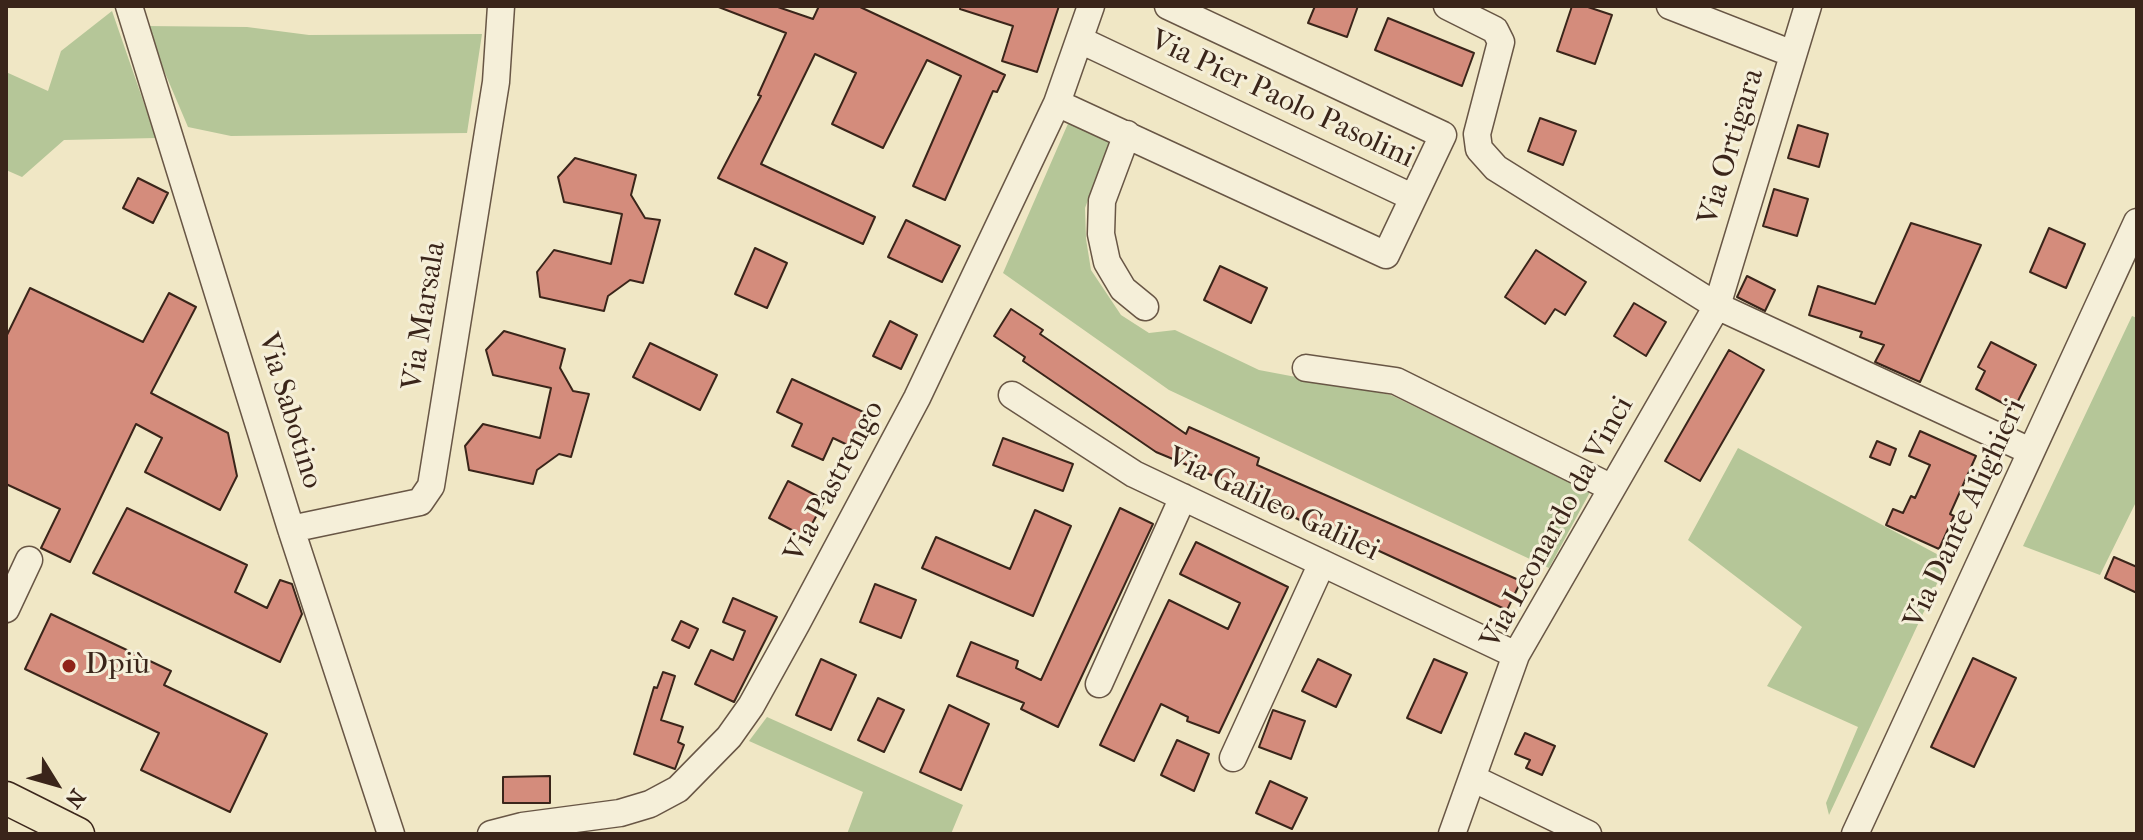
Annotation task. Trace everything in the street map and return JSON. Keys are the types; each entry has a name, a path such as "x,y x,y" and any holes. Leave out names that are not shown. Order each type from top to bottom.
{"main road":[{"path":"6,798 78,834"}],"street":[{"name":"Via Sabotino","path":"129,6 291,529 391,834"},
{"name":"Via Marsala","path":"291,529 420,502 431,486 496,82 501,6"},
{"name":"Via Pastrengo","path":"491,834 620,813 650,804 678,789 729,737 789,637 917,398 1057,103 1091,6"},
{"name":"Via Pier Paolo Pasolini","path":"1057,103 1386,255 1443,135 1168,6"},
{"path":"1447,6 1495,30 1501,42 1477,134 1479,149 1485,157 1717,306 2030,451"},
{"path":"1670,6 1793,54"},
{"name":"Via Ortigara","path":"1717,306 1808,6"},
{"name":"Via Pier Paolo Pasolini","path":"1080,40 1412,197"},
{"path":"1127,134 1102,201 1101,234 1107,262 1123,289 1145,307"},
{"name":"Via Dante Alighieri","path":"1855,834 2137,222"},
{"name":"Via Leonardo da Vinci","path":"1452,834 1516,655 1717,306"},
{"path":"1306,368 1396,381 1612,488"},
{"name":"Via Galileo Galilei","path":"1012,395 1134,474 1516,655"},
{"path":"1099,684 1183,497"},
{"path":"6,609 29,560"},
{"path":"1233,758 1322,563"},
{"path":"1472,778 1588,834"}],"green space":[{"path":"112,11 156,138 64,140 22,177 6,170 6,72 48,91 61,51"},
{"path":"145,26 247,27 309,35 482,34 467,133 231,136 188,127"},
{"path":"1070,119 1111,139 1085,208 1086,239 1091,270 1121,315 1149,333 1175,330 1259,370 1391,395 1590,492 1549,568 1169,390 1003,273"},
{"path":"2132,316 2137,318 2137,500 2100,575 2023,546"},
{"path":"1738,448 1948,560 1829,815 1826,803 1858,727 1767,686 1802,627 1688,540"},
{"path":"767,717 963,805 951,834 847,834 863,792 749,741"}],"building":[{"path":"716,6 775,6 813,19 819,6 858,6 1005,75 997,92 993,91 945,200 913,186 961,76 927,60 883,148 832,124 856,73 815,54 761,164 875,217 863,244 718,178 761,96 758,95 786,33"},
{"path":"961,6 1059,6 1037,72 1002,61 1013,26 960,9"},
{"path":"1315,6 1358,6 1347,37 1308,23"},
{"path":"1572,6 1585,6 1612,15 1595,64 1557,51"},
{"path":"1388,18 1474,53 1462,86 1375,50"},
{"path":"1540,118 1576,131 1563,165 1528,151"},
{"path":"1798,125 1828,134 1819,167 1788,158"},
{"path":"575,158 636,175 631,195 645,218 660,220 643,283 630,280 608,296 604,311 540,297 537,272 554,250 611,264 622,214 564,202 558,177"},
{"path":"138,178 168,193 153,223 123,208"},
{"path":"1774,189 1808,199 1797,236 1763,226"},
{"path":"906,220 960,246 942,282 888,257"},
{"path":"1911,223 1981,245 1920,382 1875,362 1884,345 1860,337 1862,332 1809,315 1818,286 1875,304"},
{"path":"2049,228 2085,244 2066,288 2030,272"},
{"path":"755,248 787,263 767,308 735,294"},
{"path":"1536,250 1586,282 1565,315 1555,309 1545,324 1505,297"},
{"path":"1220,266 1267,288 1251,323 1204,300"},
{"path":"1747,276 1775,290 1765,311 1737,297"},
{"path":"30,288 143,342 169,293 196,307 151,393 228,433 237,476 220,510 145,472 162,438 136,424 70,562 41,548 60,509 6,484 6,337"},
{"path":"1634,303 1666,322 1646,356 1614,336"},
{"path":"1011,309 1043,330 1040,334 1186,434 1189,427 1259,458 1257,465 1521,581 1507,610 1325,526 1323,531 1243,493 1245,489 1156,452 1023,361 1025,357 994,336"},
{"path":"890,321 917,335 901,369 873,356"},
{"path":"504,331 565,349 560,368 573,391 589,394 571,457 559,454 537,470 533,484 469,470 465,446 483,424 540,438 551,388 493,375 486,350"},
{"path":"1991,342 2036,365 2014,409 1976,389 1985,371 1978,367"},
{"path":"650,343 717,375 700,410 633,377"},
{"path":"1729,350 1764,370 1700,481 1665,461"},
{"path":"792,379 872,416 856,449 833,438 823,460 792,446 802,424 777,412"},
{"path":"1920,431 1976,456 1950,514 1954,516 1939,549 1886,525 1893,509 1903,513 1911,496 1915,498 1930,465 1909,456"},
{"path":"1003,438 1073,464 1063,491 993,465"},
{"path":"1877,441 1896,449 1890,465 1870,457"},
{"path":"788,481 825,500 805,537 769,518"},
{"path":"127,508 247,565 235,592 267,608 280,580 292,584 302,614 280,662 93,573"},
{"path":"1120,508 1153,524 1058,727 1021,709 1024,703 957,676 971,642 1018,661 1016,668 1041,680"},
{"path":"1035,510 1071,526 1033,616 922,568 936,537 1010,569"},
{"path":"1196,542 1288,587 1219,733 1187,721 1188,717 1161,704 1134,761 1100,745 1169,600 1228,629 1240,603 1180,574"},
{"path":"2114,557 2137,567 2137,593 2105,578"},
{"path":"875,584 916,600 901,638 860,622"},
{"path":"733,598 777,617 734,702 695,684 711,650 733,660 745,631 723,622"},
{"path":"51,614 171,671 164,685 267,734 230,812 141,770 159,733 25,669"},
{"path":"681,621 698,629 689,648 672,640"},
{"path":"1973,658 2016,678 1974,767 1931,747"},
{"path":"821,659 856,675 831,730 796,715"},
{"path":"1318,659 1351,675 1336,707 1302,691"},
{"path":"1434,659 1467,673 1441,733 1407,718"},
{"path":"663,672 675,676 661,720 683,727 678,742 684,745 675,769 634,754 654,687 657,688"},
{"path":"878,698 904,710 884,752 858,740"},
{"path":"949,705 989,724 961,790 920,772"},
{"path":"1273,710 1305,721 1291,759 1259,747"},
{"path":"1525,733 1555,746 1542,775 1526,768 1530,760 1515,754"},
{"path":"1177,740 1209,754 1194,791 1161,775"},
{"path":"550,776 550,803 503,803 503,777"},
{"path":"1270,781 1307,798 1292,829 1256,813"}],"place":[{"name":"Dpiù","path":"69,666"}]}
